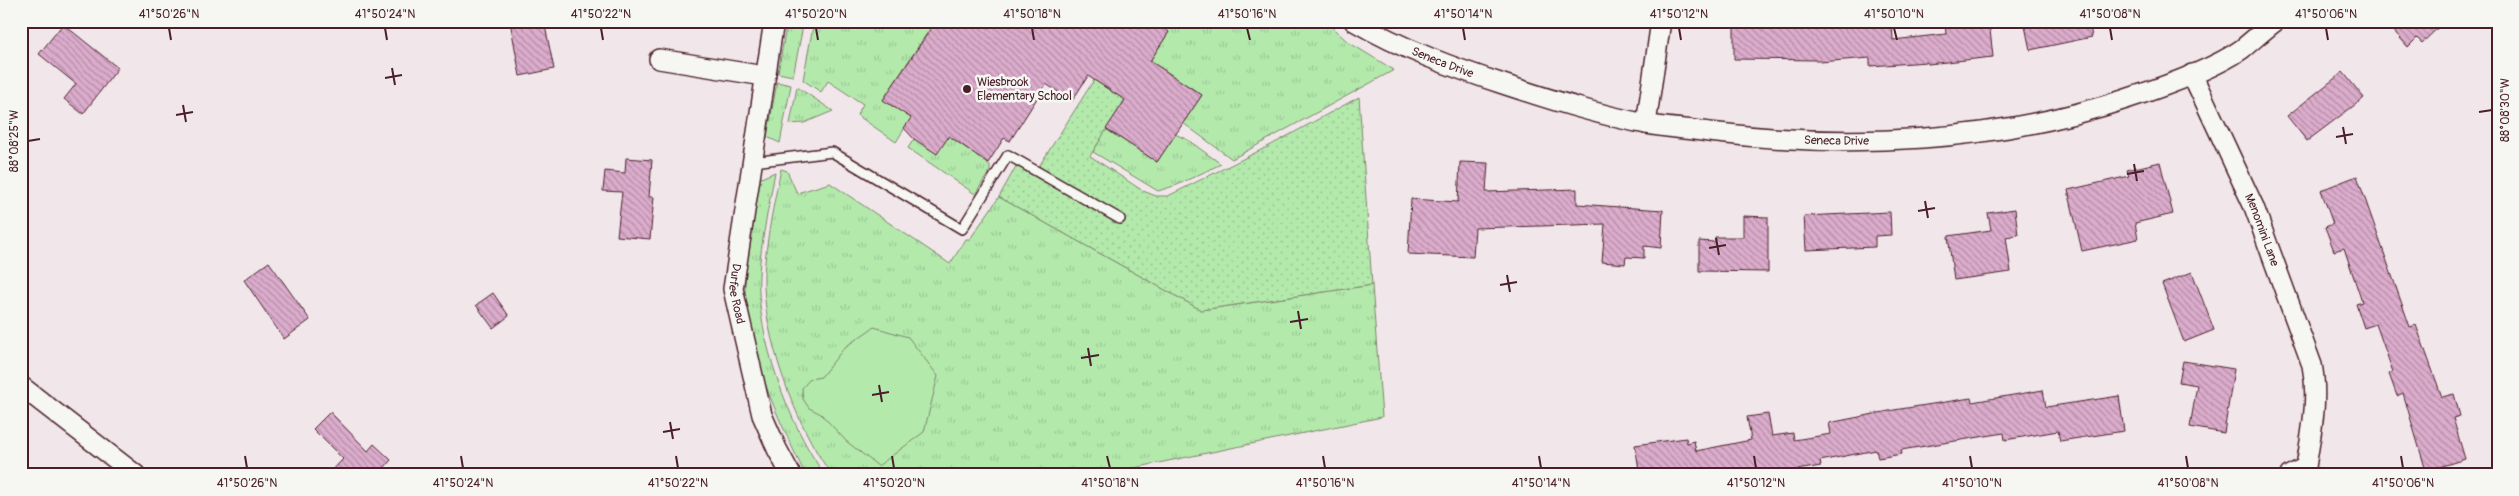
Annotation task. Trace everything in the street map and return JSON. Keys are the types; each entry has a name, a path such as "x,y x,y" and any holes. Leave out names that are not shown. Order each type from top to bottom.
{"street":[{"name":"Durfee Road","path":"774,21 764,76 734,289 762,414 791,475"},
{"name":"Seneca Drive","path":"1354,21 1388,41 1541,97 1646,124 1740,136 1798,140 1904,139 1965,134 2038,123 2093,110 2146,93 2192,74 2240,50 2276,21"},
{"path":"1646,124 1661,21"},
{"path":"660,59 764,76"},
{"name":"Menomini Lane","path":"2192,74 2254,208 2312,365 2315,391 2306,467 2290,475"},
{"path":"21,386 136,475"}],"lane":[{"path":"753,162 832,152 962,229 1008,155 1120,219"}],"green space":[{"path":"787,21 804,21 793,76 778,73"},
{"path":"814,21 935,21 883,100 911,118 896,142 857,115 863,104 828,81 821,92 803,80"},
{"path":"1153,21 1325,21 1348,42 1394,70 1232,159 1183,123 1202,95 1150,61 1169,32"},
{"path":"1094,80 1125,100 1090,156 1143,191 1156,196 1168,196 1271,145 1359,97 1372,285 1201,310 999,197 1019,161 1036,171"},
{"path":"777,82 791,85 780,143 767,137"},
{"path":"797,87 833,111 804,123 790,124"},
{"path":"1106,129 1157,162 1175,134 1188,140 1221,164 1177,185 1158,191 1093,152"},
{"path":"949,136 990,165 990,171 975,194 908,148 914,139"},
{"path":"781,169 787,171 797,193 830,183 950,264 966,239 970,239 999,197 1201,310 1372,285 1382,417 1100,475 832,475 806,432 794,406 775,352 769,325 765,299 765,262"},
{"path":"775,172 760,261 759,298 763,324 777,379 788,406 799,432 825,475 805,474 794,452 774,406 757,359 747,311 745,286 746,259 759,179"},
{"path":"874,327 908,337 938,376 924,432 878,466 846,441 821,414 809,408 803,399 802,388 810,379 821,377 845,347"}],"building":[{"path":"510,21 544,21 554,69 520,76"},
{"name":"Wiesbrook Elementary School","path":"936,21 1153,21 1169,32 1150,61 1202,95 1157,162 1106,129 1125,100 1088,76 1072,101 1046,84 1010,141 1004,138 988,163 949,136 937,154 914,139 904,128 911,118 883,100"},
{"path":"1788,21 1794,23 1794,27 1892,21 1893,40 1946,34 1945,21 1989,21 1993,57 1928,64 1927,62 1870,66 1870,58 1820,62 1820,60 1734,59 1734,22"},
{"path":"2024,21 2089,21 2092,37 2030,50"},
{"path":"2385,21 2445,21 2422,43 2417,38 2408,47"},
{"path":"63,24 118,68 83,114 64,99 76,84 39,54"},
{"path":"2343,72 2364,98 2307,141 2287,116"},
{"path":"626,158 652,160 649,197 654,197 650,239 617,236 622,192 603,191 605,171 625,173"},
{"path":"1460,162 1488,163 1486,192 1577,189 1577,204 1663,210 1661,248 1644,246 1644,258 1626,257 1625,264 1602,262 1605,224 1475,228 1473,257 1408,254 1411,199 1458,202"},
{"path":"2160,162 2173,214 2135,223 2138,239 2082,251 2068,190 2129,176 2127,170"},
{"path":"2357,176 2410,327 2416,325 2442,397 2454,394 2460,416 2453,418 2465,459 2426,471 2403,393 2397,396 2389,374 2393,372 2376,324 2364,328 2356,304 2362,302 2344,248 2334,251 2325,227 2333,224 2321,190"},
{"path":"2015,209 2018,235 2006,237 2011,272 1954,280 1948,236 1991,230 1988,213"},
{"path":"1890,212 1891,235 1875,236 1875,247 1806,250 1804,216"},
{"path":"1743,216 1768,217 1768,272 1699,271 1699,241 1715,242 1715,237 1743,237"},
{"path":"269,262 310,320 284,339 244,280"},
{"path":"2192,272 2214,330 2184,342 2162,284"},
{"path":"493,293 509,316 493,328 476,305"},
{"path":"2183,361 2234,369 2224,433 2190,427 2197,385 2179,382"},
{"path":"2043,390 2046,407 2119,396 2124,431 2060,441 2058,431 2005,440 2004,433 1901,450 1902,454 1878,458 1876,450 1820,461 1821,466 1767,475 1640,475 1635,445 1686,438 1687,443 1694,441 1696,451 1751,440 1747,417 1768,414 1772,436 1793,433 1794,440 1831,434 1829,423 1894,410 1971,398 1972,402"},
{"path":"330,412 368,451 374,444 391,460 378,475 328,475 343,459 313,429"}],"place":[{"name":"Wiesbrook Elementary School","path":"967,89"}]}
